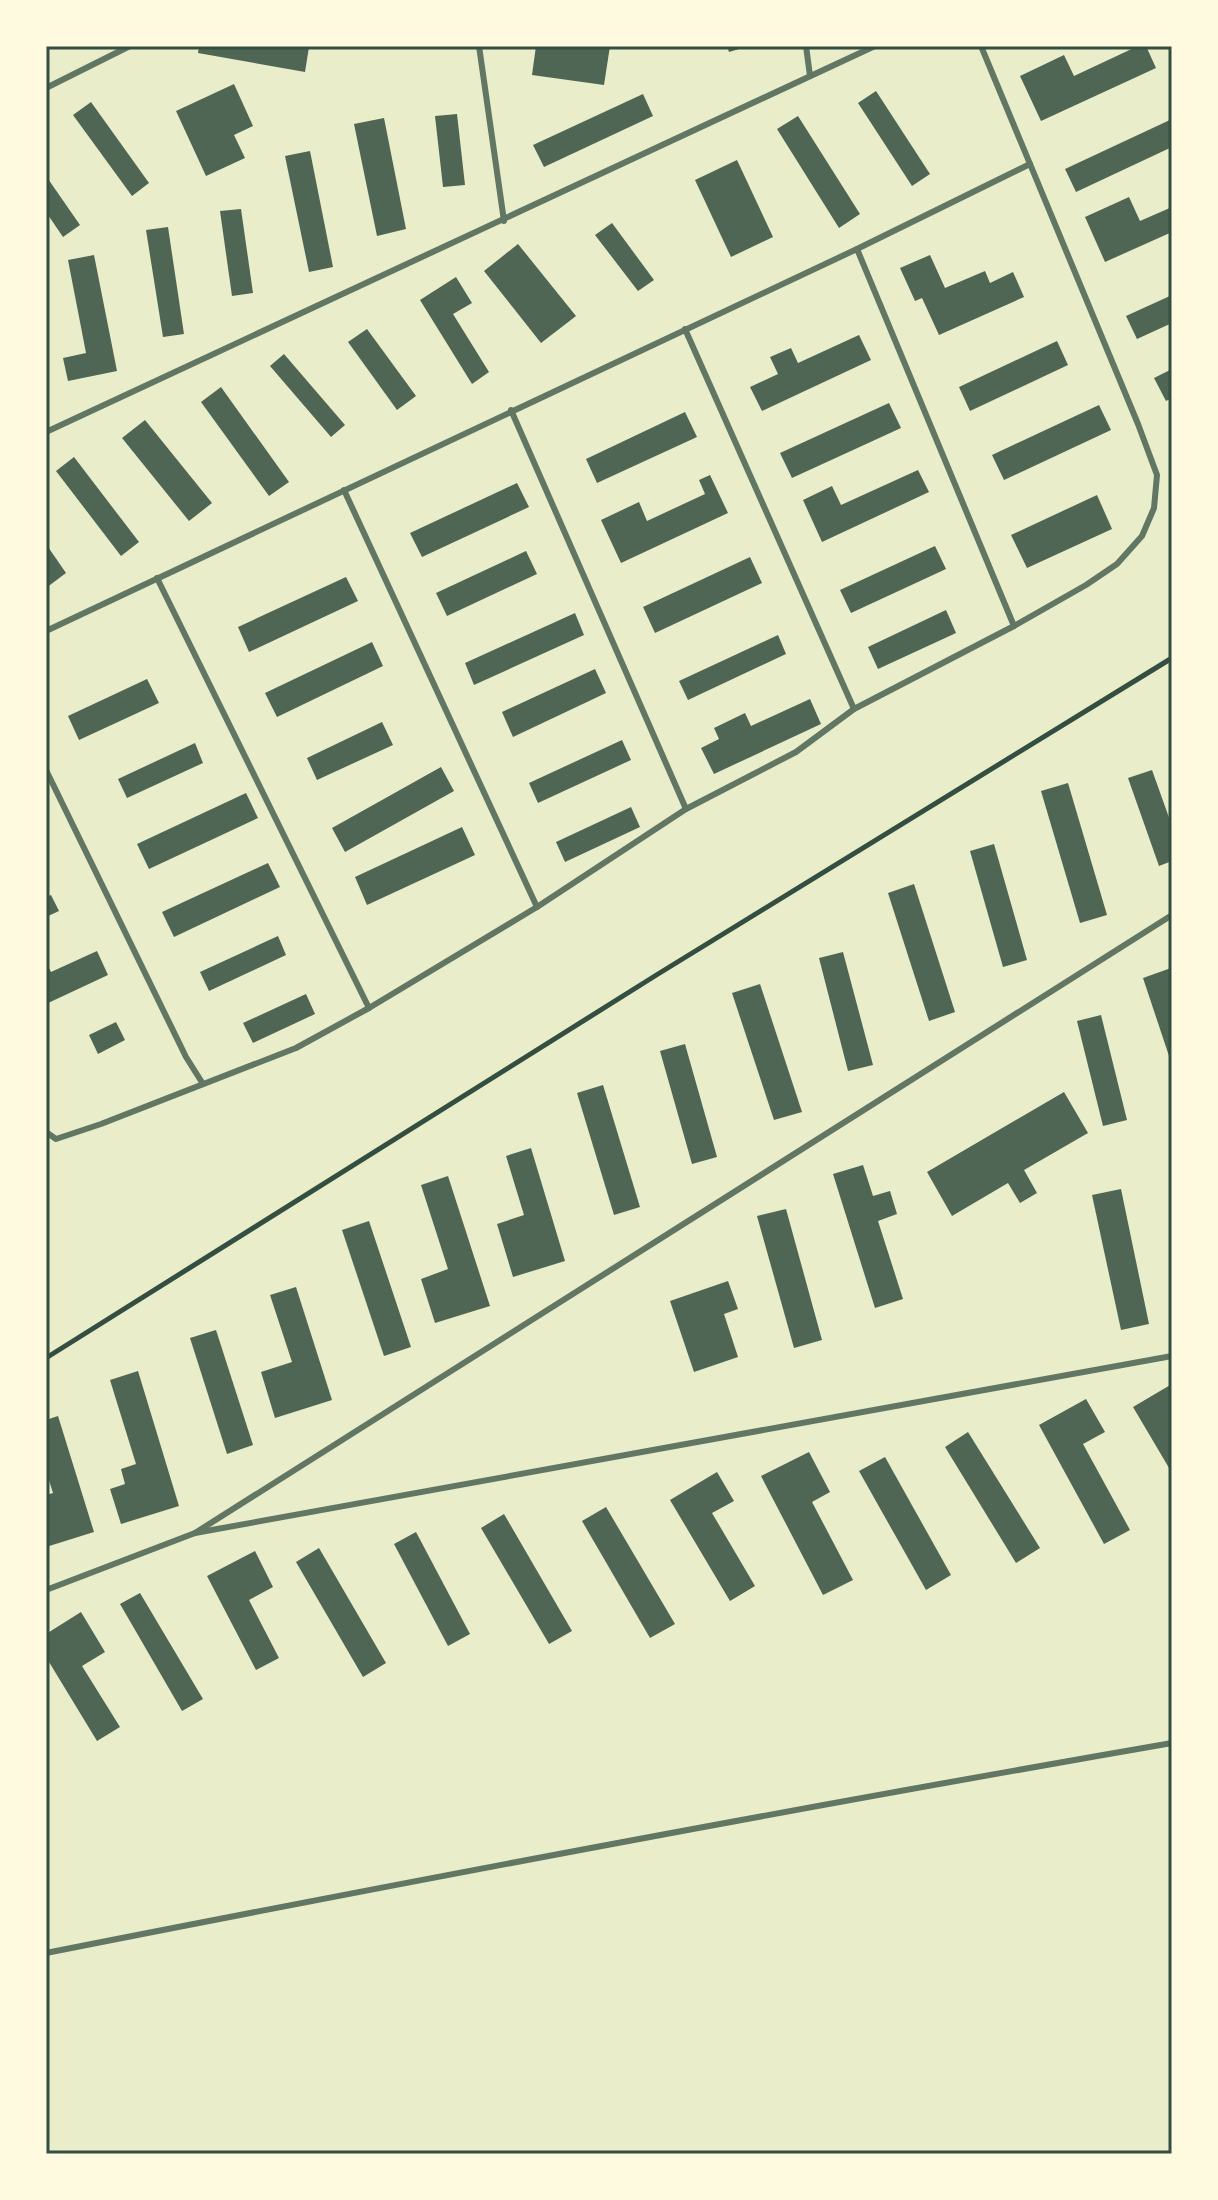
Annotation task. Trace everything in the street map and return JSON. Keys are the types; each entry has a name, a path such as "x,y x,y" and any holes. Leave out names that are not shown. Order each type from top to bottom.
{"lane":[{"path":"46,88 130,46"},
{"path":"479,46 504,221"},
{"path":"806,46 810,76"},
{"path":"46,432 875,46"},
{"path":"46,1132 56,1139 296,1048 537,907 686,809 796,752 854,709 1014,626 1117,564 1142,536 1154,508 1157,475 981,46"},
{"path":"46,631 857,249 1030,164"},
{"path":"857,249 1014,626"},
{"path":"685,329 854,709"},
{"path":"511,410 686,809"},
{"path":"344,490 537,907"},
{"path":"157,578 369,1008"},
{"path":"46,770 186,1057 203,1084"},
{"path":"195,1533 1172,915"},
{"path":"46,1590 195,1533 1172,1356"},
{"path":"46,1953 456,1872 1172,1743"}],"path":[{"path":"46,1358 671,966 1172,658"}],"building":[{"path":"199,46 309,47 305,72 198,53"},
{"path":"536,46 610,46 604,85 532,75"},
{"path":"727,46 746,46 746,47 729,52"},
{"path":"1138,46 1146,46 1156,68 1041,121 1020,76 1064,55 1074,76"},
{"path":"234,84 253,126 234,135 245,158 206,176 176,111"},
{"path":"876,91 930,174 912,186 858,103"},
{"path":"643,94 653,116 544,167 533,145"},
{"path":"91,102 149,183 132,196 73,115"},
{"path":"457,114 465,185 443,187 435,116"},
{"path":"798,116 860,214 839,228 777,129"},
{"path":"384,118 406,229 377,236 354,124"},
{"path":"1172,119 1172,147 1076,192 1065,169"},
{"path":"310,151 333,267 309,272 285,156"},
{"path":"737,160 773,237 731,257 695,180"},
{"path":"46,176 80,225 63,237 46,212"},
{"path":"1129,197 1140,221 1172,207 1172,232 1105,262 1085,217"},
{"path":"241,209 253,293 232,296 220,211"},
{"path":"612,223 654,280 638,291 595,235"},
{"path":"168,227 184,334 163,337 146,230"},
{"path":"518,244 576,316 541,343 484,271"},
{"path":"94,255 117,371 68,381 63,358 86,353 68,260"},
{"path":"930,255 945,288 985,271 990,283 1013,272 1024,297 939,335 922,298 915,301 900,268"},
{"path":"456,277 472,303 453,314 489,372 472,384 420,300"},
{"path":"1172,295 1172,323 1137,339 1126,316"},
{"path":"367,329 416,396 397,410 348,342"},
{"path":"859,335 871,360 762,411 750,387 778,374 770,357 791,348 798,363"},
{"path":"1057,341 1068,365 970,411 959,387"},
{"path":"284,354 345,425 331,437 270,366"},
{"path":"1172,369 1172,398 1166,401 1154,378"},
{"path":"221,387 289,482 269,496 201,402"},
{"path":"889,403 901,428 792,478 780,453"},
{"path":"1099,405 1111,430 1004,480 992,455"},
{"path":"685,412 697,437 597,483 586,459"},
{"path":"145,420 212,503 189,521 122,438"},
{"path":"74,457 139,542 121,556 56,471"},
{"path":"918,470 929,492 822,542 803,500 832,486 841,505"},
{"path":"710,475 728,513 621,563 601,520 639,502 647,521 705,494 699,480"},
{"path":"517,483 529,507 422,557 410,533"},
{"path":"1097,495 1112,529 1027,568 1011,535"},
{"path":"46,544 66,573 46,588"},
{"path":"935,546 946,569 851,613 840,590"},
{"path":"526,551 537,574 447,616 436,593"},
{"path":"750,557 762,583 655,633 643,607"},
{"path":"346,577 358,601 249,652 238,627"},
{"path":"946,610 956,633 878,669 868,647"},
{"path":"575,613 584,635 474,685 465,663"},
{"path":"778,635 786,654 688,700 679,681"},
{"path":"372,642 383,666 277,717 265,693"},
{"path":"595,669 606,693 513,737 502,712"},
{"path":"147,679 159,703 79,740 68,716"},
{"path":"810,699 821,724 714,774 701,748 719,739 714,728 745,713 751,726"},
{"path":"382,722 393,745 317,780 307,758"},
{"path":"622,740 631,760 538,803 529,783"},
{"path":"195,743 203,763 127,798 118,779"},
{"path":"441,767 454,791 345,852 332,828"},
{"path":"1152,770 1172,826 1172,861 1159,866 1128,778"},
{"path":"1068,783 1107,915 1080,923 1041,791"},
{"path":"246,793 258,818 149,869 137,844"},
{"path":"631,807 640,827 565,862 556,842"},
{"path":"462,827 475,855 367,905 355,877"},
{"path":"994,844 1027,960 1003,967 970,851"},
{"path":"268,863 280,887 174,937 162,912"},
{"path":"914,884 955,1012 929,1021 888,893"},
{"path":"51,895 59,911 46,917 46,897"},
{"path":"278,936 286,955 209,991 200,972"},
{"path":"97,951 108,975 46,1004 46,962 51,972"},
{"path":"843,952 873,1065 848,1071 819,958"},
{"path":"1171,968 1172,972 1171,1062 1143,978"},
{"path":"760,984 802,1112 774,1120 732,993"},
{"path":"306,994 315,1014 253,1043 243,1023"},
{"path":"1101,1015 1127,1120 1103,1126 1077,1021"},
{"path":"116,1022 125,1040 98,1054 89,1035"},
{"path":"685,1044 717,1157 692,1164 660,1051"},
{"path":"603,1085 640,1207 614,1215 577,1093"},
{"path":"1064,1092 1088,1133 1024,1170 1037,1193 1020,1203 1008,1183 952,1216 927,1172"},
{"path":"531,1148 565,1261 513,1277 497,1224 524,1215 506,1156"},
{"path":"863,1165 873,1196 890,1191 897,1214 878,1221 903,1299 875,1308 833,1174"},
{"path":"448,1176 490,1306 435,1323 421,1279 448,1269 421,1185"},
{"path":"1121,1189 1149,1324 1121,1330 1092,1195"},
{"path":"786,1209 822,1340 794,1348 757,1216"},
{"path":"369,1221 411,1347 384,1356 342,1230"},
{"path":"728,1281 738,1309 724,1314 738,1357 694,1372 670,1301"},
{"path":"296,1287 332,1400 275,1418 261,1372 292,1362 270,1295"},
{"path":"216,1330 253,1445 227,1454 190,1338"},
{"path":"138,1371 179,1506 121,1524 110,1489 125,1484 121,1469 136,1464 110,1380"},
{"path":"1172,1384 1172,1417 1169,1419 1172,1424 1172,1473 1133,1407"},
{"path":"1086,1399 1105,1432 1083,1444 1130,1530 1104,1544 1039,1425"},
{"path":"58,1416 94,1532 46,1547 46,1495 53,1493 46,1471 46,1420"},
{"path":"968,1432 1040,1548 1016,1563 945,1447"},
{"path":"809,1452 830,1492 812,1502 853,1580 823,1595 761,1476"},
{"path":"885,1457 951,1575 926,1590 859,1471"},
{"path":"717,1472 734,1501 712,1513 755,1586 730,1601 670,1500"},
{"path":"606,1507 675,1624 650,1638 582,1521"},
{"path":"504,1514 572,1631 549,1644 481,1528"},
{"path":"416,1532 470,1634 448,1646 394,1544"},
{"path":"319,1548 386,1663 363,1677 296,1562"},
{"path":"255,1551 273,1587 249,1600 279,1658 256,1670 207,1576"},
{"path":"140,1593 203,1699 182,1711 120,1604"},
{"path":"81,1612 105,1652 82,1666 120,1727 97,1741 46,1657 46,1634"}]}
